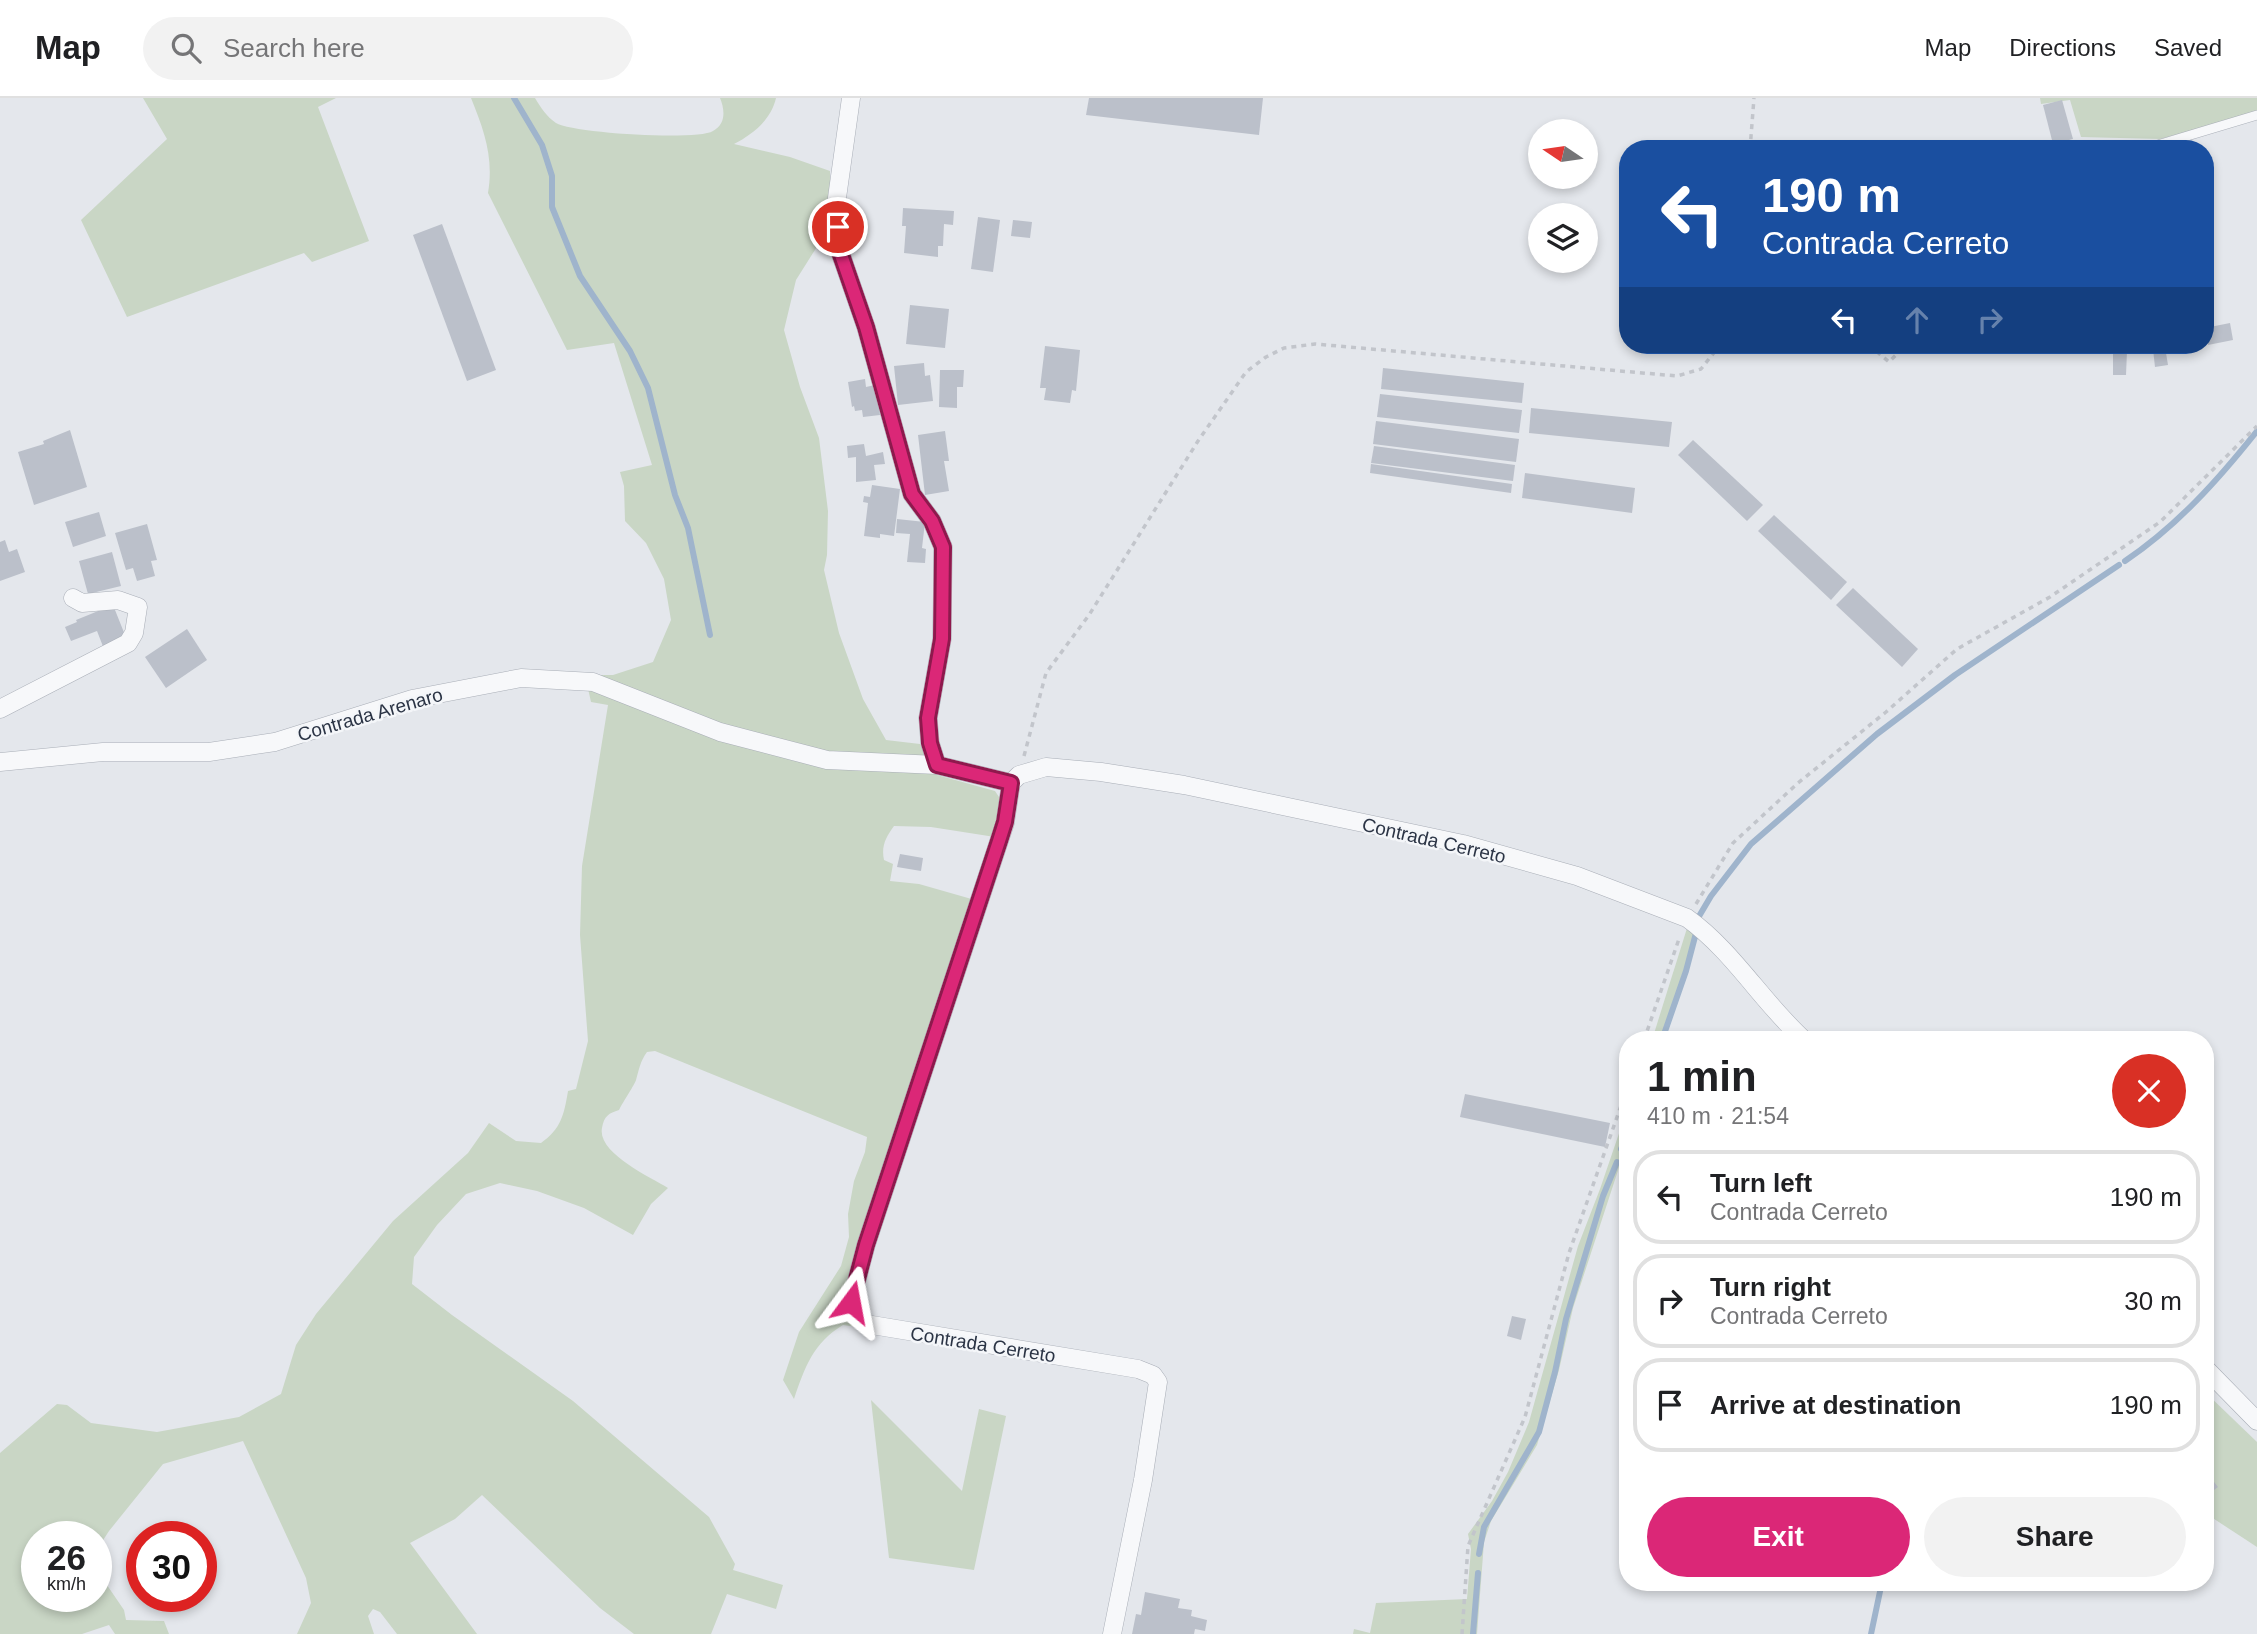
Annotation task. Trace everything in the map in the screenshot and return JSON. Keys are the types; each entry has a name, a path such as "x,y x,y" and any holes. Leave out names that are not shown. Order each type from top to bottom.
{"street":[{"path":"851,98 836,205 839,249 866,327 912,494 932,521 943,547 942,639 928,718 930,743 937,765"},
{"path":"0,709 128,643 134,633 138,607 118,600 82,603 73,598"},
{"name":"Contrada Arenaro","path":"0,762 103,751 209,752 275,742 412,699 521,678 593,682 720,732 827,760 937,765"},
{"name":"Contrada Cerreto","path":"937,765 1015,779 1046,767 1101,772 1184,785 1463,844 1577,876 1687,918 1701,928 1746,974 1794,1031"},
{"name":"Contrada Cerreto","path":"1015,779 1001,834 866,1245 851,1302 866,1324 1138,1369 1153,1375 1158,1381 1143,1480 1112,1634"},
{"path":"2214,1377 2257,1421"}],"lane":[{"path":"2174,140 2257,115"}],"path":[{"path":"1751,140 1754,98"},
{"path":"1015,779 1046,673 1089,615 1198,441 1247,372 1266,357 1284,348 1315,344 1677,376 1700,369 1712,354"},
{"path":"1880,354 1889,362 1897,354"},
{"path":"1647,1031 1687,918 1733,843 1798,783 1886,712 1957,649 2050,597 2160,522 2257,426"},
{"path":"1462,1634 1468,1546 1525,1417 1569,1252 1619,1111"}],"green space":[{"path":"143,98 336,98 318,107 369,241 312,262 304,253 127,317 81,220 167,139"},
{"path":"471,98 535,98 550,118 567,127 661,136 702,134 713,131 720,125 723,107 720,98 776,98 770,113 760,126 734,144 790,157 830,171 830,226 796,280 784,330 800,387 819,438 828,511 824,570 839,633 863,699 886,740 920,744 937,775 995,791 1003,803 995,837 931,827 894,826 885,842 884,860 893,864 890,881 919,884 975,900 845,1308 857,1327 843,1325 817,1348 806,1366 794,1399 783,1380 799,1332 841,1266 849,1237 848,1214 854,1181 865,1152 867,1137 655,1051 647,1052 635,1082 619,1110 608,1116 602,1128 603,1137 616,1155 668,1188 651,1204 633,1235 584,1208 537,1191 500,1183 466,1194 437,1225 414,1257 412,1284 573,1401 709,1517 735,1564 733,1570 783,1585 776,1609 727,1594 711,1634 634,1634 600,1608 482,1495 455,1519 410,1543 477,1634 397,1634 380,1612 373,1609 368,1616 374,1634 297,1634 311,1603 306,1578 243,1441 163,1464 112,1527 112,1521 21,1521 21,1612 112,1612 112,1592 124,1610 126,1620 164,1621 169,1634 115,1634 109,1625 82,1634 0,1634 0,1453 57,1404 67,1405 91,1423 157,1432 239,1417 281,1394 296,1345 316,1314 393,1221 468,1153 489,1123 516,1141 541,1143 560,1121 568,1091 576,1089 588,1041 580,935 582,866 608,705 591,702 585,675 613,675 653,662 671,620 664,579 646,543 625,521 624,486 620,472 652,465 614,343 567,350 488,193 489,156"},
{"path":"2040,98 2257,98 2257,113 2160,139 2081,137 2070,100 2041,104"},
{"path":"1688,925 1698,934 1667,1031 1655,1031"},
{"path":"1619,1133 1619,1167 1573,1308 1559,1370 1537,1445 1491,1521 1484,1542 1477,1634 1353,1634 1354,1629 1370,1633 1376,1603 1467,1599 1471,1549 1468,1534 1492,1501 1508,1472 1529,1422 1578,1246"},
{"path":"871,1400 962,1491 979,1409 1006,1416 974,1570 889,1558"},
{"path":"2214,1401 2257,1442 2257,1547 2214,1519"}],"building":[{"path":"1089,98 1263,98 1259,135 1086,115"},
{"path":"2062,100 2073,139 2052,140 2043,105"},
{"path":"903,208 954,211 953,225 944,224 943,246 938,246 938,257 904,253 906,226 902,226"},
{"path":"978,217 1000,220 993,272 971,269"},
{"path":"1013,220 1032,222 1030,238 1011,236"},
{"path":"442,224 496,370 467,381 413,235"},
{"path":"910,305 949,309 945,348 906,344"},
{"path":"2230,323 2233,340 2214,344 2214,326"},
{"path":"1045,346 1080,350 1076,391 1072,390 1070,403 1044,400 1046,388 1040,388"},
{"path":"2113,354 2127,354 2126,375 2113,375"},
{"path":"2154,354 2166,354 2168,365 2155,367"},
{"path":"924,363 925,376 930,375 933,401 898,405 894,366"},
{"path":"1383,368 1524,383 1522,403 1381,389"},
{"path":"940,370 964,370 963,387 957,387 957,408 939,407"},
{"path":"865,379 866,387 875,385 880,415 863,417 862,410 855,411 854,406 852,407 848,382"},
{"path":"1380,394 1522,410 1519,433 1377,417"},
{"path":"1531,408 1672,422 1669,447 1529,433"},
{"path":"1376,421 1519,439 1516,462 1373,444"},
{"path":"70,430 87,487 34,505 18,452 44,444 43,441"},
{"path":"945,431 949,461 944,461 949,491 925,495 918,435"},
{"path":"1693,440 1763,505 1747,521 1678,455"},
{"path":"864,444 866,456 883,452 885,464 874,465 876,480 856,482 856,457 848,458 847,446"},
{"path":"1374,446 1515,465 1513,481 1371,463"},
{"path":"1371,464 1512,484 1511,493 1370,473"},
{"path":"1525,473 1635,488 1632,513 1522,498"},
{"path":"872,485 900,489 894,536 864,536 868,503 863,502 864,496 870,497"},
{"path":"99,512 106,536 73,547 65,522"},
{"path":"1774,515 1847,582 1831,600 1758,531"},
{"path":"897,519 925,522 922,548 926,549 925,563 907,562 910,534 896,533"},
{"path":"147,524 157,560 151,561 155,576 137,581 133,568 126,570 115,533"},
{"path":"5,540 9,552 17,549 25,572 0,581 0,542"},
{"path":"112,552 121,586 88,594 79,561"},
{"path":"1853,588 1918,649 1902,667 1836,605"},
{"path":"113,605 127,640 104,649 97,631 71,641 65,627"},
{"path":"187,629 207,660 166,688 145,657"},
{"path":"900,854 923,858 921,871 897,867"},
{"path":"1465,1094 1610,1123 1605,1147 1460,1117"},
{"path":"1512,1316 1526,1319 1521,1340 1507,1336"},
{"path":"1145,1592 1180,1599 1178,1608 1192,1610 1191,1616 1207,1620 1205,1631 1195,1629 1194,1634 1132,1634 1136,1614 1141,1615"}],"waterway":[{"path":"514,98 542,145 552,176 552,207 580,276 630,351 648,388 675,495 688,528 710,635"},
{"path":"2125,561 2162,533 2196,501 2257,431"},
{"path":"1698,918 1711,896 1751,844 1877,734 1955,675 2119,565"},
{"path":"1665,1031 1696,933"},
{"path":"1479,1554 1484,1527 1539,1432 1566,1319 1603,1196 1617,1162"},
{"path":"1473,1634 1478,1573"},
{"path":"1871,1634 1880,1591"}],"route":[{"path":"838,227 839,249 866,327 912,494 932,521 943,547 942,639 928,718 930,743 937,765 1011,783 1005,822 866,1245 851,1302"}]}
